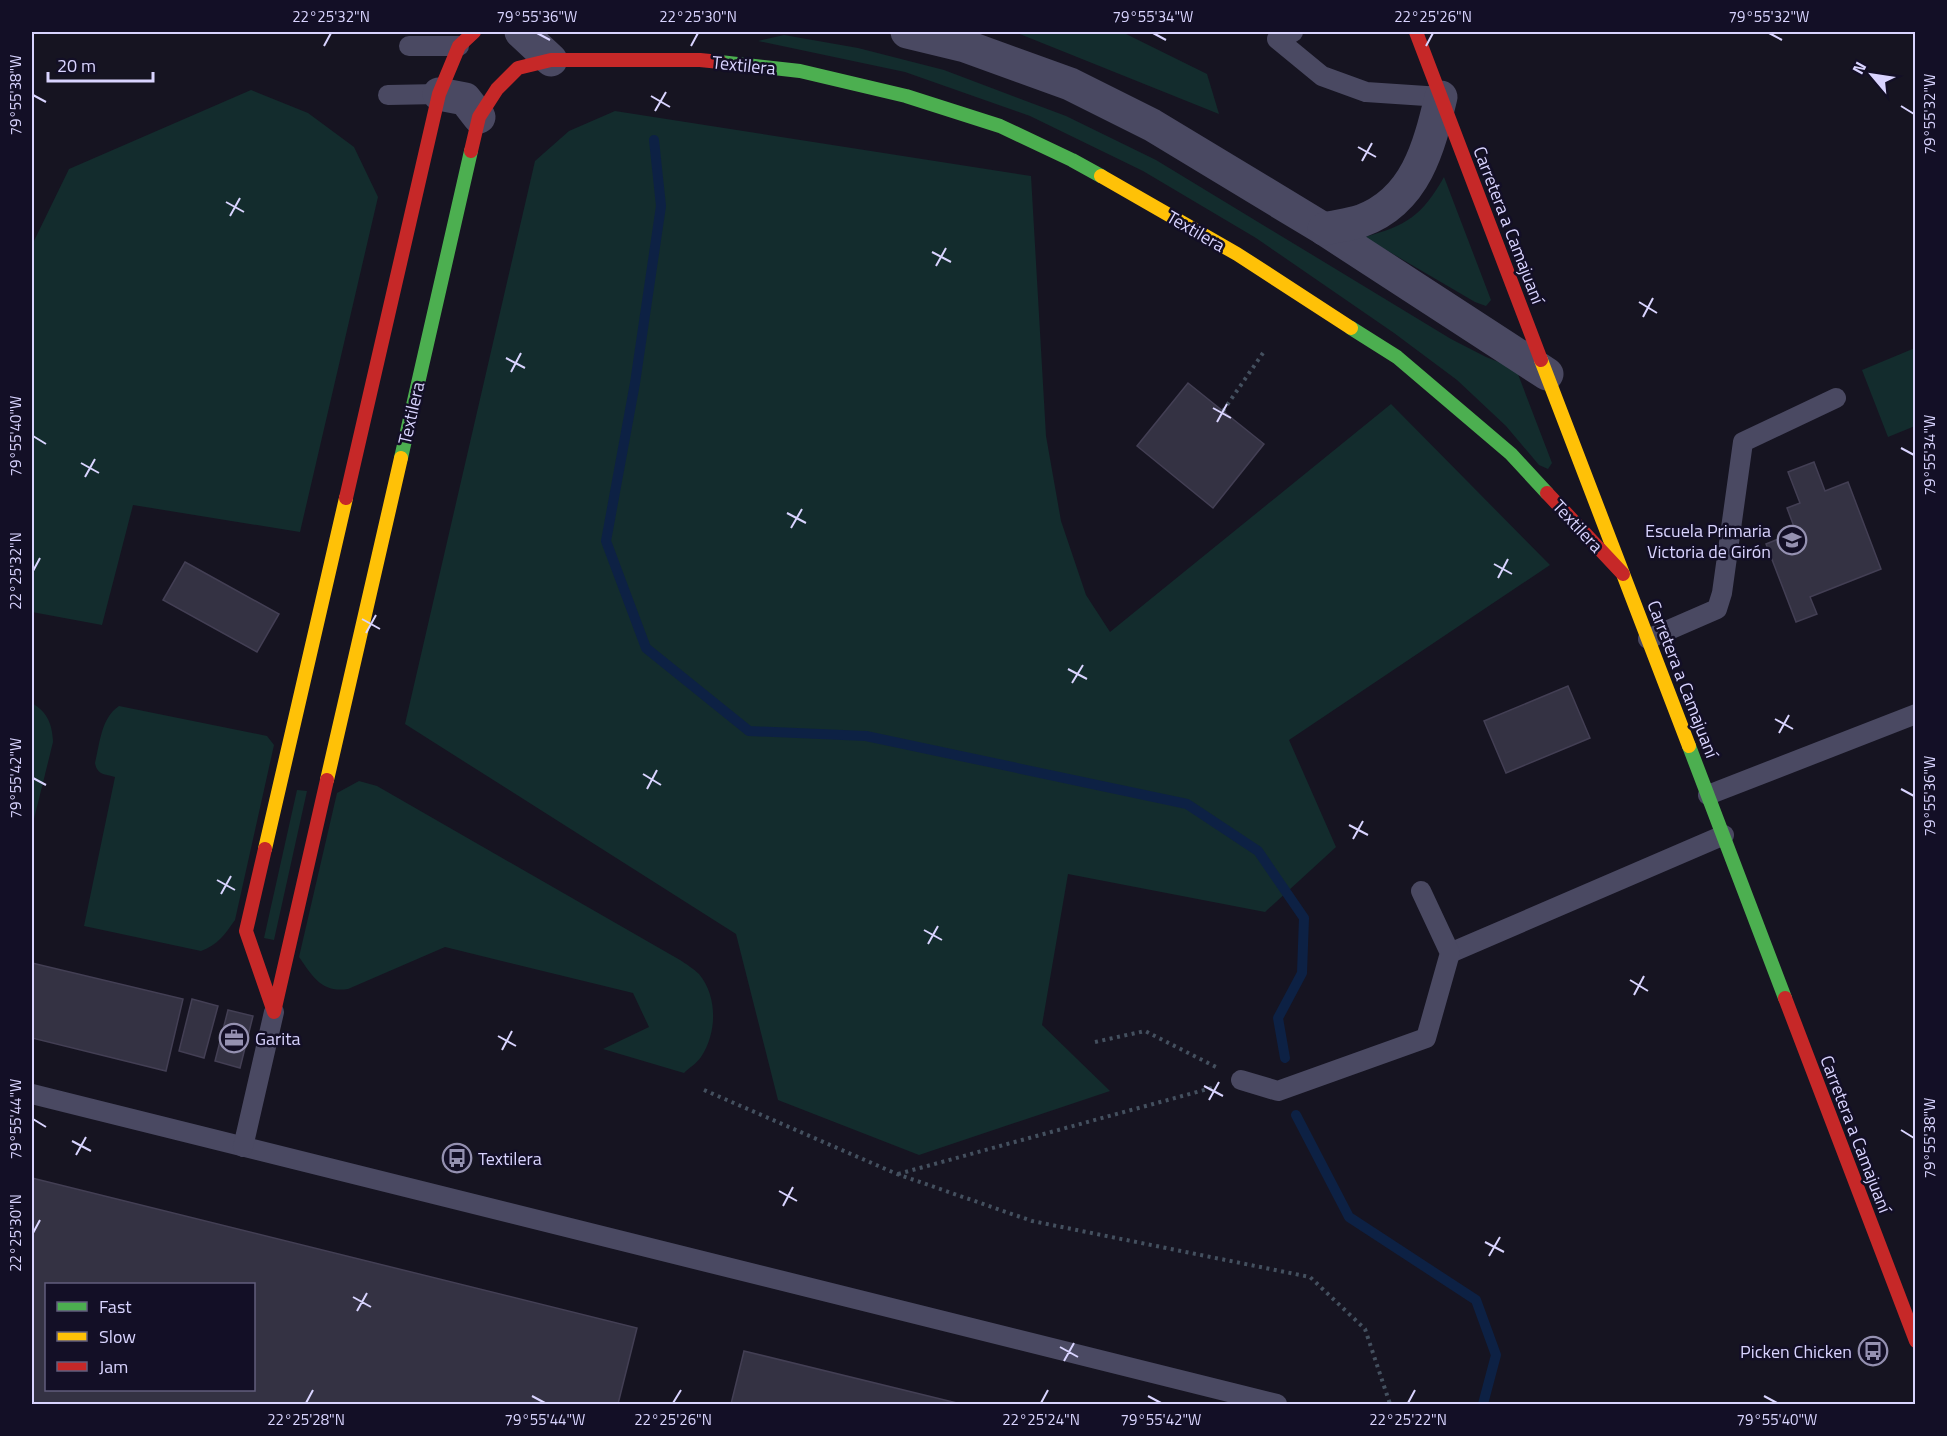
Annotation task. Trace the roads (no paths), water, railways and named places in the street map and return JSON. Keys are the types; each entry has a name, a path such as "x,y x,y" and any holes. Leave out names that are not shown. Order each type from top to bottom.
{"street":[{"path":"274,1012 246,931 439,94 459,46 474,32"},
{"path":"521,32 551,60"},
{"path":"907,32 965,46 1070,84 1152,125 1324,229 1547,374"},
{"name":"Carretera a Camajuaní","path":"1416,32 1916,1341"},
{"name":"Textilera","path":"274,1012 479,117 497,88 518,68 551,60 700,60 800,71 906,96 1000,126 1072,160 1237,254 1398,357 1511,454 1623,574"},
{"path":"439,94 465,99 479,117"},
{"path":"1324,229 1370,216 1387,207 1409,185 1429,144 1441,97"}],"lane":[{"path":"1293,32 1277,39 1322,76 1366,92 1441,97"},
{"path":"409,46 459,46"},
{"path":"387,95 439,94"},
{"path":"1648,639 1717,609 1722,593 1743,442 1836,398"},
{"path":"1708,795 1916,714"},
{"path":"1450,953 1724,836"},
{"path":"1241,1080 1278,1091 1426,1038 1450,953 1421,891"},
{"path":"243,1147 274,1012"},
{"path":"32,1094 1277,1404"}],"waterway":[{"path":"654,140 661,206 635,383 606,541 646,648 749,731 866,736 1187,804 1258,851 1304,918 1302,973 1278,1018 1285,1058"},
{"path":"1296,1115 1349,1217 1476,1300 1496,1355 1483,1404"}],"place":[{"name":"Escuela Primaria Victoria de Girón","path":"1792,540"},
{"name":"Garita","path":"234,1038"},
{"name":"Textilera","path":"457,1158"},
{"name":"Picken Chicken","path":"1873,1351"}]}
